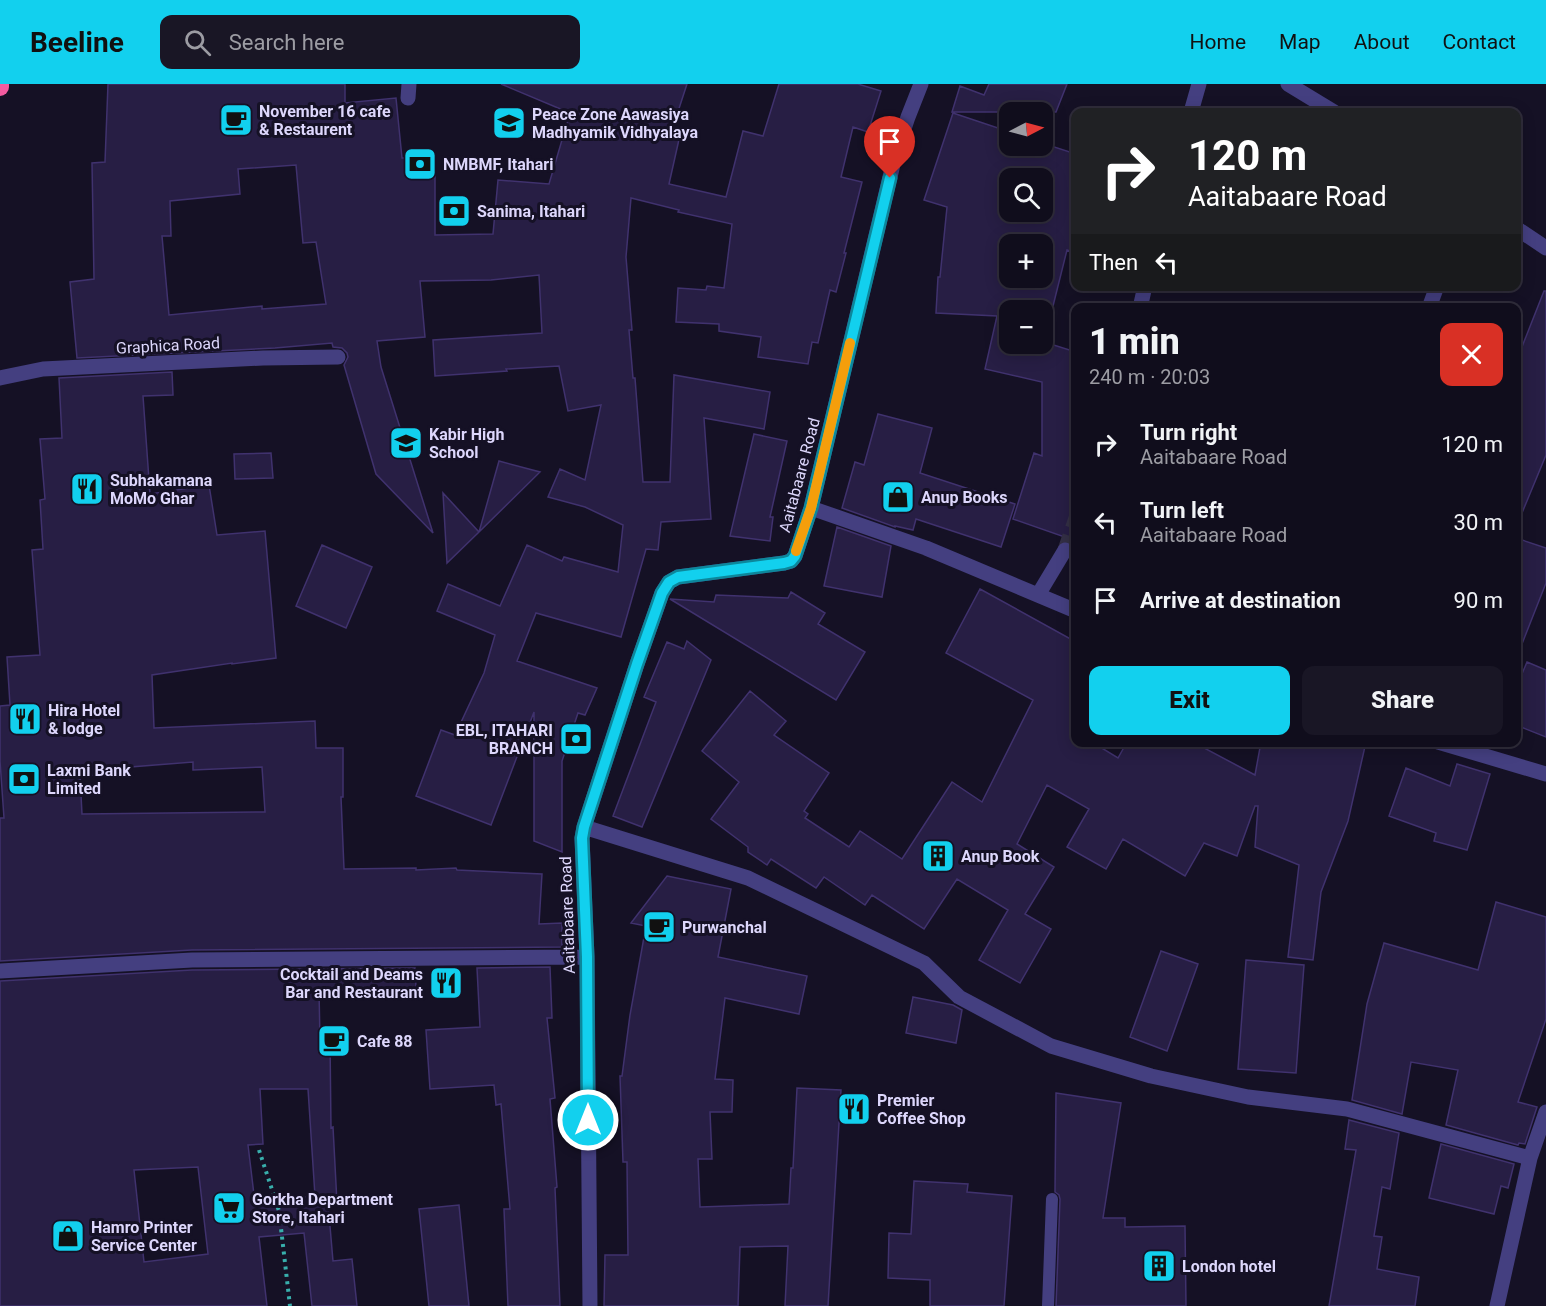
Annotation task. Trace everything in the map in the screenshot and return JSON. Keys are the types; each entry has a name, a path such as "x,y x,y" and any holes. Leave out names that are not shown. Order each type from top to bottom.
{"street":[{"name":"Aaitabaare Road","path":"590,1306 587,957 582,838 584,827 637,664 662,593 669,582 678,577 784,563 791,561 795,556 811,508 895,156 921,84"},
{"path":"1192,108 1199,84"},
{"path":"1288,84 1327,108"},
{"path":"1521,231 1546,248"},
{"name":"Graphica Road","path":"0,378 43,369 338,357"},
{"path":"811,508 926,548 1071,609"},
{"path":"1038,595 1065,550"},
{"path":"1455,747 1546,774"},
{"path":"584,827 748,878 924,963 959,997 1051,1046 1151,1076 1248,1097 1347,1109 1530,1158"},
{"path":"0,971 192,960 587,957"},
{"path":"1497,1306 1530,1158 1546,1112"}],"lane":[{"path":"1048,1306 1052,1198"}],"path":[{"path":"259,1150 279,1211 290,1306"}],"building":[{"path":"108,84 345,84 345,103 396,98 402,158 435,158 435,235 493,234 498,180 549,184 570,113 501,84 687,84 671,133 680,135 669,184 726,197 743,131 763,136 779,84 858,84 881,91 868,132 853,127 841,177 862,182 836,292 830,290 818,343 812,342 808,364 758,357 761,337 719,331 719,324 676,322 678,288 706,290 707,286 724,288 732,224 678,212 679,210 631,198 626,257 632,330 629,330 643,482 670,482 674,375 770,392 764,429 704,418 711,519 661,522 658,550 646,549 621,637 536,613 517,661 597,688 585,715 578,713 562,761 562,852 534,841 534,712 491,825 416,796 441,730 455,735 484,673 495,635 437,611 448,584 500,606 527,545 562,561 564,557 618,572 623,525 585,507 548,497 560,469 585,480 601,405 568,411 559,366 435,376 433,340 542,333 539,275 491,280 420,281 425,337 377,341 381,367 433,533 376,474 344,365 348,357 347,353 342,348 333,347 332,343 77,358 70,282 94,279 92,163 105,162","holes":["296,165 303,243 316,242 326,304 262,309 262,306 169,315 162,236 171,236 170,201 240,194 238,169"]},
{"path":"989,84 1067,84 1056,112 1053,112 1053,102 999,102 999,112 952,112 960,86 984,95"},
{"path":"953,113 999,128 999,156 1053,156 1053,147 1071,152 1071,251 1067,250 1053,306 1053,300 999,300 999,354 1053,354 1053,345 1071,350 1071,539 1013,519 1034,453 1042,456 1042,382 985,369 997,316 936,313 938,277 940,277 947,207 924,200"},
{"path":"1544,291 1546,291 1546,455 1521,515 1521,349"},
{"path":"172,372 173,395 143,396 150,494 209,485 217,535 265,531 276,658 152,675 154,728 315,721 316,748 343,748 343,797 341,797 344,869 456,868 457,870 542,874 539,924 562,923 562,947 192,950 0,961 0,818 4,818 0,761 0,706 10,705 7,657 40,655 32,550 43,549 40,500 45,499 40,439 62,438 59,378","holes":["193,762 193,770 262,767 265,812 82,814 80,776 119,774 118,768"]},
{"path":"878,414 932,428 920,473 1015,504 1001,547 916,519 913,530 895,527 842,508 855,462 864,465"},
{"path":"754,434 787,441 770,517 773,517 770,541 730,536"},
{"path":"271,453 273,478 235,479 234,454"},
{"path":"499,461 540,472 479,532"},
{"path":"443,493 479,532 447,563"},
{"path":"837,527 891,546 882,597 824,586"},
{"path":"1521,540 1546,548 1546,583 1521,646"},
{"path":"322,545 372,567 346,628 296,606"},
{"path":"980,589 1071,639 1071,747 1100,747 1118,758 1124,747 1202,747 1255,775 1260,747 1365,747 1348,821 1321,892 1313,960 1288,957 1299,865 1255,847 1258,806 1255,806 1237,856 1204,843 1185,876 1123,839 1106,869 1067,847 1089,809 1047,785 1017,844 1054,867 1025,914 1051,929 1020,983 979,960 1008,910 957,879 924,929 872,895 865,905 824,877 816,888 771,859 767,865 748,852 748,847 711,819 739,782 702,751 750,691 786,721 774,735 829,773 804,811 808,814 805,818 849,847 860,831 902,859 952,782 982,802 1033,700 946,653"},
{"path":"791,592 825,613 818,624 865,652 836,700 670,599 714,602 716,595 788,598"},
{"path":"687,641 711,660 642,827 613,816 656,702 644,697 667,642 684,649"},
{"path":"1527,662 1546,670 1546,737 1521,727 1521,676"},
{"path":"1457,764 1490,774 1467,850 1434,841 1436,833 1389,816 1406,768 1450,786"},
{"path":"667,876 731,889 718,957 807,976 799,1014 725,998 715,1079 733,1080 732,1112 710,1112 712,1159 698,1159 700,1207 789,1204 797,1088 841,1090 828,1306 785,1306 788,1246 740,1247 738,1306 604,1306 605,1255 628,1255 627,1162 623,1162 620,1076 622,1076 646,926 631,923"},
{"path":"1496,902 1546,917 1546,1019 1518,1102 1537,1107 1525,1144 1519,1143 1518,1145 1446,1125 1458,1070 1411,1062 1402,1114 1352,1100 1367,1004 1384,943 1478,970"},
{"path":"1161,951 1198,964 1167,1051 1130,1037"},
{"path":"1246,960 1304,965 1296,1073 1238,1069"},
{"path":"550,967 552,1018 547,1018 555,1098 550,1099 557,1187 555,1188 560,1306 508,1306 504,1209 510,1209 501,1104 496,1105 494,1085 430,1089 426,1030 480,1027 477,968"},
{"path":"415,968 416,987 319,991 320,1040 330,1040 331,1128 333,1127 337,1203 328,1203 333,1261 352,1259 357,1306 312,1306 304,1233 259,1237 267,1306 0,1306 0,981 192,970","holes":["260,1089 308,1089 315,1196 255,1203 248,1145 263,1144","198,1167 208,1254 144,1262 134,1170"]},
{"path":"913,997 953,1005 962,1010 956,1043 906,1033"},
{"path":"1056,1093 1121,1103 1103,1218 1125,1218 1125,1227 1185,1226 1186,1306 1056,1306 1060,1199 1055,1192"},
{"path":"1349,1120 1399,1133 1390,1189 1382,1187 1374,1236 1382,1237 1377,1269 1419,1277 1415,1306 1329,1306 1356,1150 1345,1149"},
{"path":"1441,1144 1514,1164 1508,1188 1501,1186 1494,1214 1429,1198"},
{"path":"914,1181 968,1184 967,1192 1012,1196 1004,1306 930,1306 930,1280 888,1278 889,1233 911,1234"},
{"path":"459,1205 469,1306 429,1306 419,1209"}],"tunnel":[{"path":"1065,550 1071,533"}],"slow traffic":[{"path":"796,551 811,508 850,343"}],"place":[{"name":"November 16 cafe & Restaurent","path":"236,120"},
{"name":"Peace Zone Aawasiya Madhyamik Vidhyalaya","path":"509,123"},
{"name":"NMBMF, Itahari","path":"420,164"},
{"name":"Sanima, Itahari","path":"454,211"},
{"name":"Kabir High School","path":"406,443"},
{"name":"Subhakamana MoMo Ghar","path":"87,489"},
{"name":"Anup Books","path":"898,497"},
{"name":"Hira Hotel & lodge","path":"25,719"},
{"name":"EBL, ITAHARI BRANCH","path":"576,739"},
{"name":"Laxmi Bank Limited","path":"24,779"},
{"name":"Anup Book","path":"938,856"},
{"name":"Purwanchal","path":"659,927"},
{"name":"Cocktail and Deams Bar and Restaurant","path":"446,983"},
{"name":"Cafe 88","path":"334,1041"},
{"name":"Premier Coffee Shop","path":"854,1109"},
{"name":"Gorkha Department Store, Itahari","path":"229,1208"},
{"name":"Hamro Printer Service Center","path":"68,1236"},
{"name":"London hotel","path":"1159,1266"}],"route":[{"path":"588,1120 587,957 582,838 584,827 637,664 662,593 669,582 678,577 784,563 791,561 795,556 811,508 890,178"}]}
